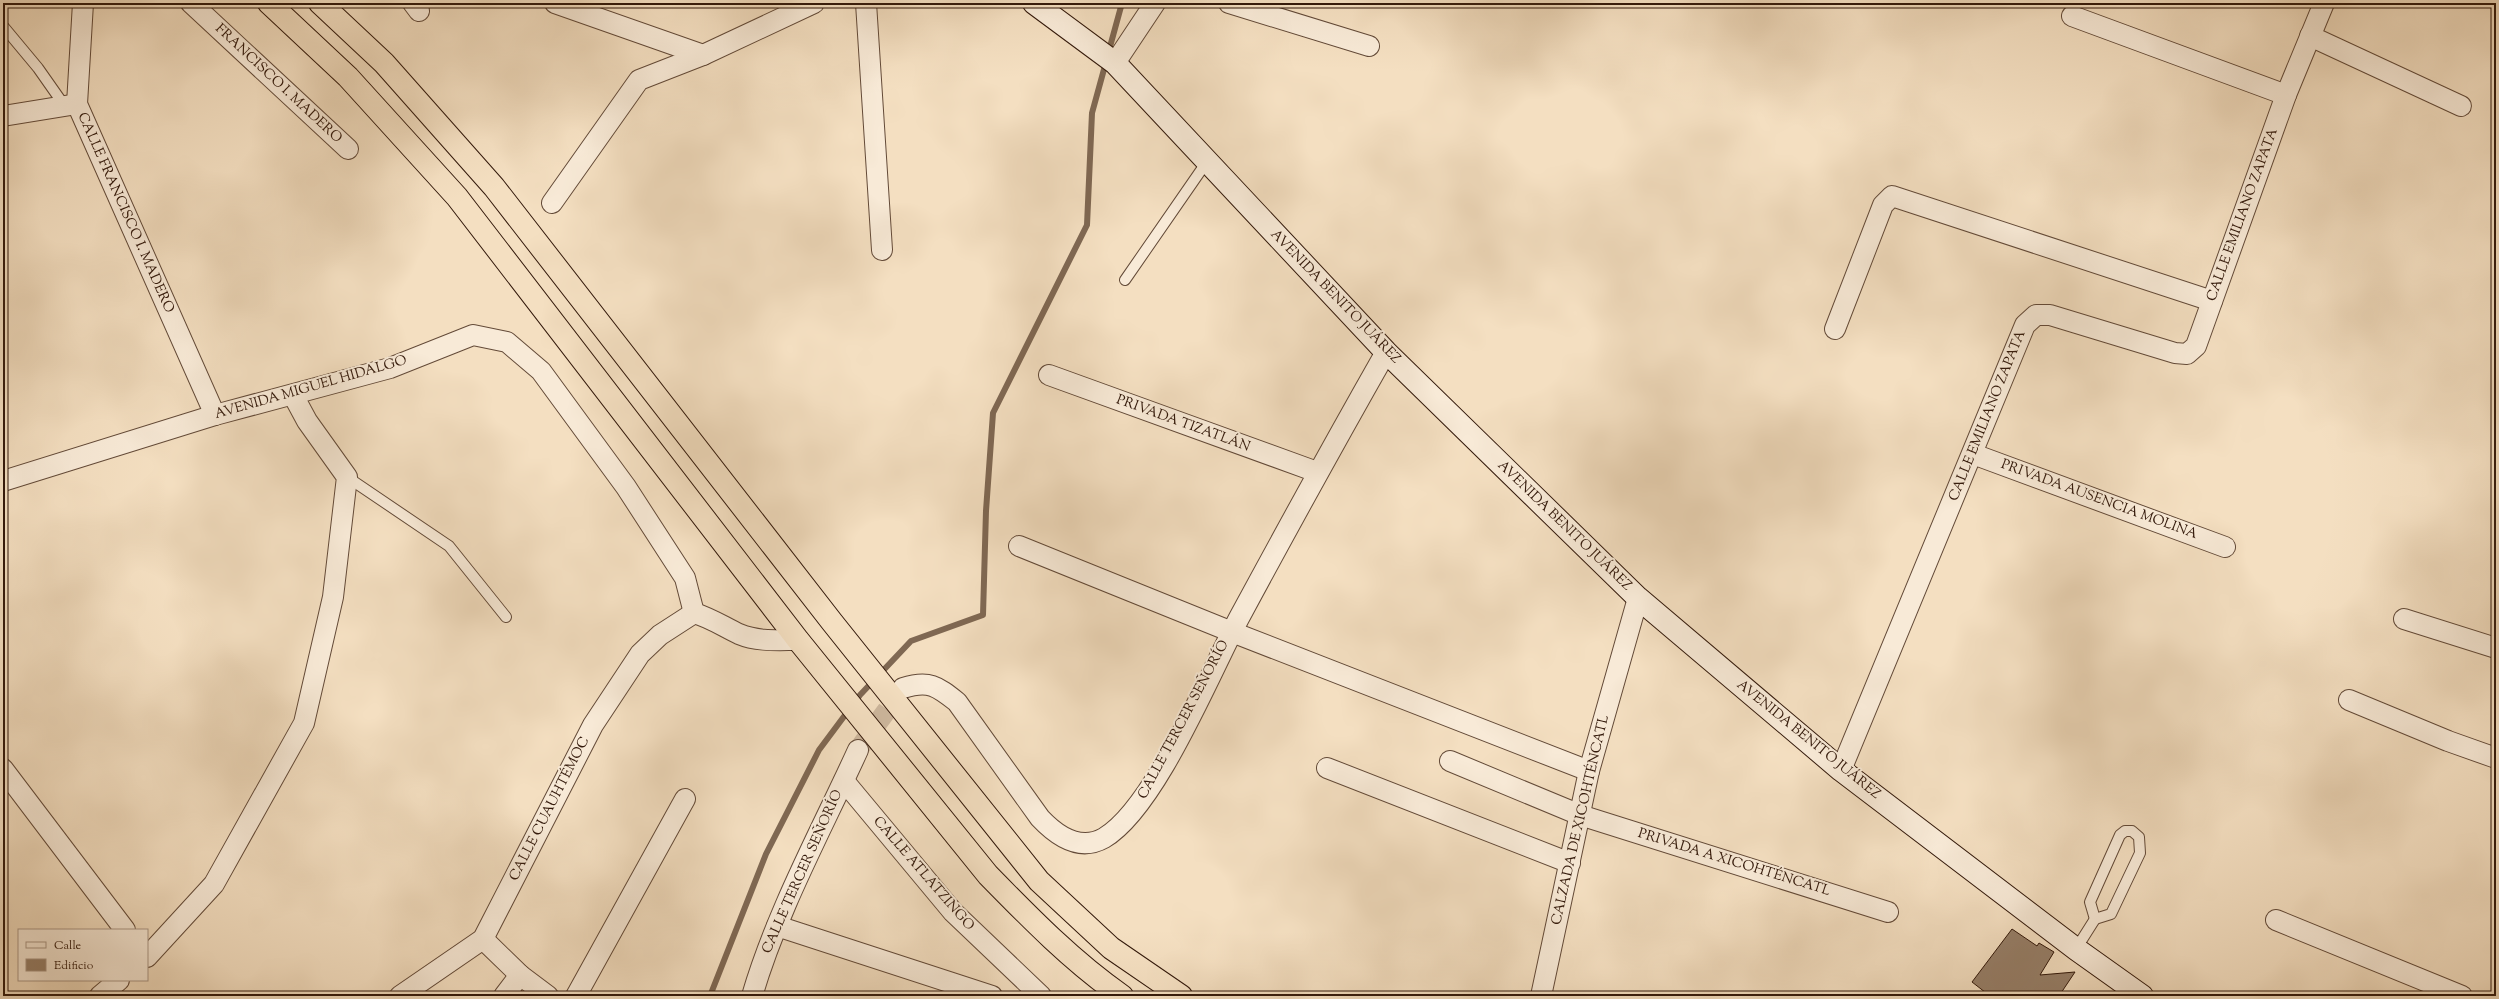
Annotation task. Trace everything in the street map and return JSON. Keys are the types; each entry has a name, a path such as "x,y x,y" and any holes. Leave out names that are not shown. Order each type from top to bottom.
{"highway":[{"path":"269,3 348,77 457,197 798,640 988,875 1022,910 1094,977 1122,996"},
{"path":"320,3 384,63 494,187 832,622 1039,881 1111,948 1181,996"}],"main road":[{"name":"AVENIDA BENITO JUÁREZ","path":"1034,3 1114,63 1206,163 1386,352 1638,598 1841,770 2076,949 2142,996"}],"street":[{"name":"CALLE FRANCISCO I. MADERO","path":"83,3 70,104 216,415"},
{"name":"FRANCISCO I. MADERO","path":"191,3 348,149"},
{"path":"555,3 703,54"},
{"path":"552,203 639,80 703,54 814,3"},
{"path":"866,3 882,250"},
{"path":"1114,63 1155,3"},
{"path":"1229,3 1369,46"},
{"name":"CALLE EMILIANO ZAPATA","path":"1841,770 2026,325 2036,315 2050,315 2175,353 2187,354 2196,346 2286,95 2324,3"},
{"path":"2072,16 2286,95"},
{"path":"2310,36 2461,106"},
{"path":"3,116 70,104"},
{"path":"1835,329 1883,205 1892,196 2212,301"},
{"name":"AVENIDA MIGUEL HIDALGO","path":"3,481 216,415 390,368 473,335 507,342 540,371 626,487 685,578 694,613"},
{"name":"CALLE TERCER SEÑORÍO","path":"903,688 917,684 929,684 942,690 957,702 1040,818 1053,832 1070,841 1086,843 1103,838 1121,824 1138,806 1173,748 1232,632 1317,472 1386,352"},
{"name":"PRIVADA TIZATLÁN","path":"1049,375 1317,472"},
{"path":"148,956 214,884 304,724 333,597 347,477 307,421 293,395"},
{"name":"PRIVADA AUSENCIA MOLINA","path":"1973,454 2225,547"},
{"path":"1019,546 1232,632 1589,772"},
{"name":"CALZADA DE XICOHTÉNCATL","path":"1541,996 1589,772 1638,598"},
{"path":"694,613 714,620 740,634 769,641 798,640"},
{"name":"CALLE CUAUHTÉMOC","path":"400,996 483,939 593,725 640,654 660,635 694,613"},
{"path":"2404,619 2496,648"},
{"path":"2349,700 2448,741 2496,758"},
{"name":"CALLE TERCER SEÑORÍO","path":"752,996 762,963 777,926 858,750"},
{"name":"PRIVADA A XICOHTÉNCATL","path":"1450,761 1580,815 1888,912"},
{"path":"1327,768 1570,863"},
{"path":"3,769 124,929"},
{"name":"CALLE ATLATZINGO","path":"844,781 953,912 1041,996"},
{"path":"576,996 685,799"},
{"path":"2276,920 2462,996"},
{"path":"777,926 992,996"},
{"path":"483,939 520,975 548,996"},
{"path":"504,996 520,975"},
{"path":"100,996 118,981"}],"lane":[{"path":"3,26 70,104"},
{"path":"1125,280 1206,163"},
{"path":"347,477 449,546 506,617"},
{"path":"2076,949 2095,919 2111,914 2140,853 2140,837 2132,831 2125,831 2120,836 2090,902 2095,919"}],"building":[{"path":"2012,929 2037,946 2039,943 2054,952 2040,975 2075,972 2059,996 1990,996 1972,982"}],"waterway":[{"path":"1108,54 1122,3"},
{"path":"710,996 766,854 819,750 860,695 911,641 983,615 986,511 993,413 1087,225 1092,113 1106,62"}],"tunnel":[{"path":"858,750 903,688"}]}
